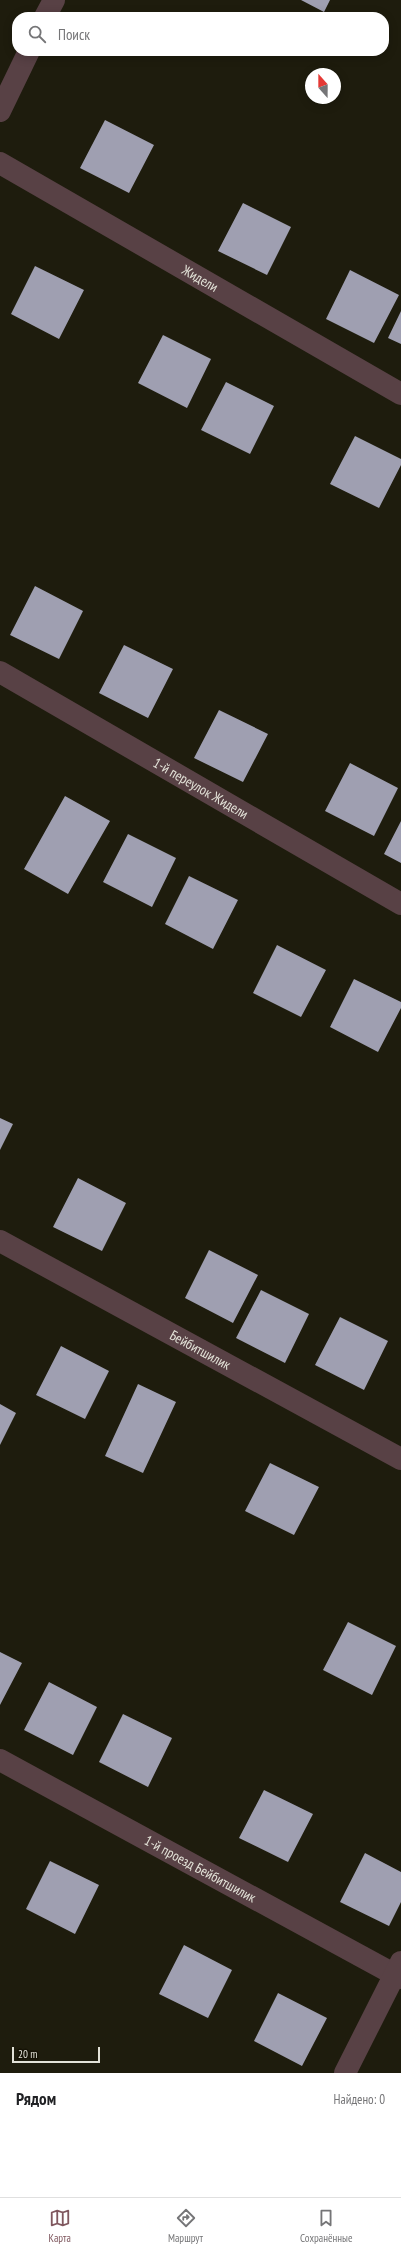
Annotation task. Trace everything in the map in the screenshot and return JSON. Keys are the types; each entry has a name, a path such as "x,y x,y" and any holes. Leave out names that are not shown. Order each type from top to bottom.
{"street":[{"path":"48,12 54,0"},
{"path":"0,111 27,56"},
{"name":"Жидели","path":"0,163 401,394"},
{"name":"1-й переулок Жидели","path":"0,672 401,904"},
{"name":"Бейбитшилик","path":"0,1241 401,1458"},
{"name":"1-й проезд Бейбитшилик","path":"0,1760 399,1972"},
{"path":"344,2073 399,1972"}],"building":[{"path":"301,0 330,0 324,12"},
{"path":"105,120 154,145 129,193 80,168"},
{"path":"243,203 291,227 267,275 218,251"},
{"path":"35,266 84,290 59,339 11,314"},
{"path":"350,270 399,295 374,343 326,319"},
{"path":"401,311 401,344 388,338"},
{"path":"163,335 211,359 187,408 138,383"},
{"path":"226,382 274,406 250,454 201,430"},
{"path":"355,436 401,459 401,465 379,508 330,484"},
{"path":"35,586 83,611 59,659 10,635"},
{"path":"124,645 173,669 148,718 99,693"},
{"path":"219,710 268,734 243,782 194,758"},
{"path":"350,763 398,788 374,836 325,811"},
{"path":"65,796 110,821 68,894 24,869"},
{"path":"401,821 401,863 384,854"},
{"path":"128,834 176,858 152,907 103,882"},
{"path":"189,876 238,900 213,949 165,924"},
{"path":"277,945 326,970 301,1017 253,993"},
{"path":"354,979 401,1002 401,1008 378,1052 330,1027"},
{"path":"0,1118 13,1124 0,1150"},
{"path":"78,1178 126,1203 102,1251 53,1227"},
{"path":"209,1250 258,1275 233,1323 185,1298"},
{"path":"261,1290 309,1314 285,1363 236,1338"},
{"path":"340,1317 388,1341 364,1390 315,1365"},
{"path":"61,1346 109,1371 85,1419 36,1395"},
{"path":"138,1384 176,1402 143,1473 105,1456"},
{"path":"0,1404 16,1413 0,1445"},
{"path":"270,1463 319,1487 294,1535 245,1511"},
{"path":"348,1622 396,1646 372,1695 323,1670"},
{"path":"0,1652 22,1663 0,1705"},
{"path":"49,1682 97,1707 73,1755 24,1730"},
{"path":"123,1714 172,1738 148,1787 99,1762"},
{"path":"264,1790 313,1814 288,1862 239,1838"},
{"path":"365,1853 401,1872 401,1902 389,1926 340,1902"},
{"path":"50,1861 99,1885 75,1934 26,1909"},
{"path":"184,1945 232,1970 208,2018 159,1994"},
{"path":"278,1993 327,2018 302,2066 254,2041"}]}
